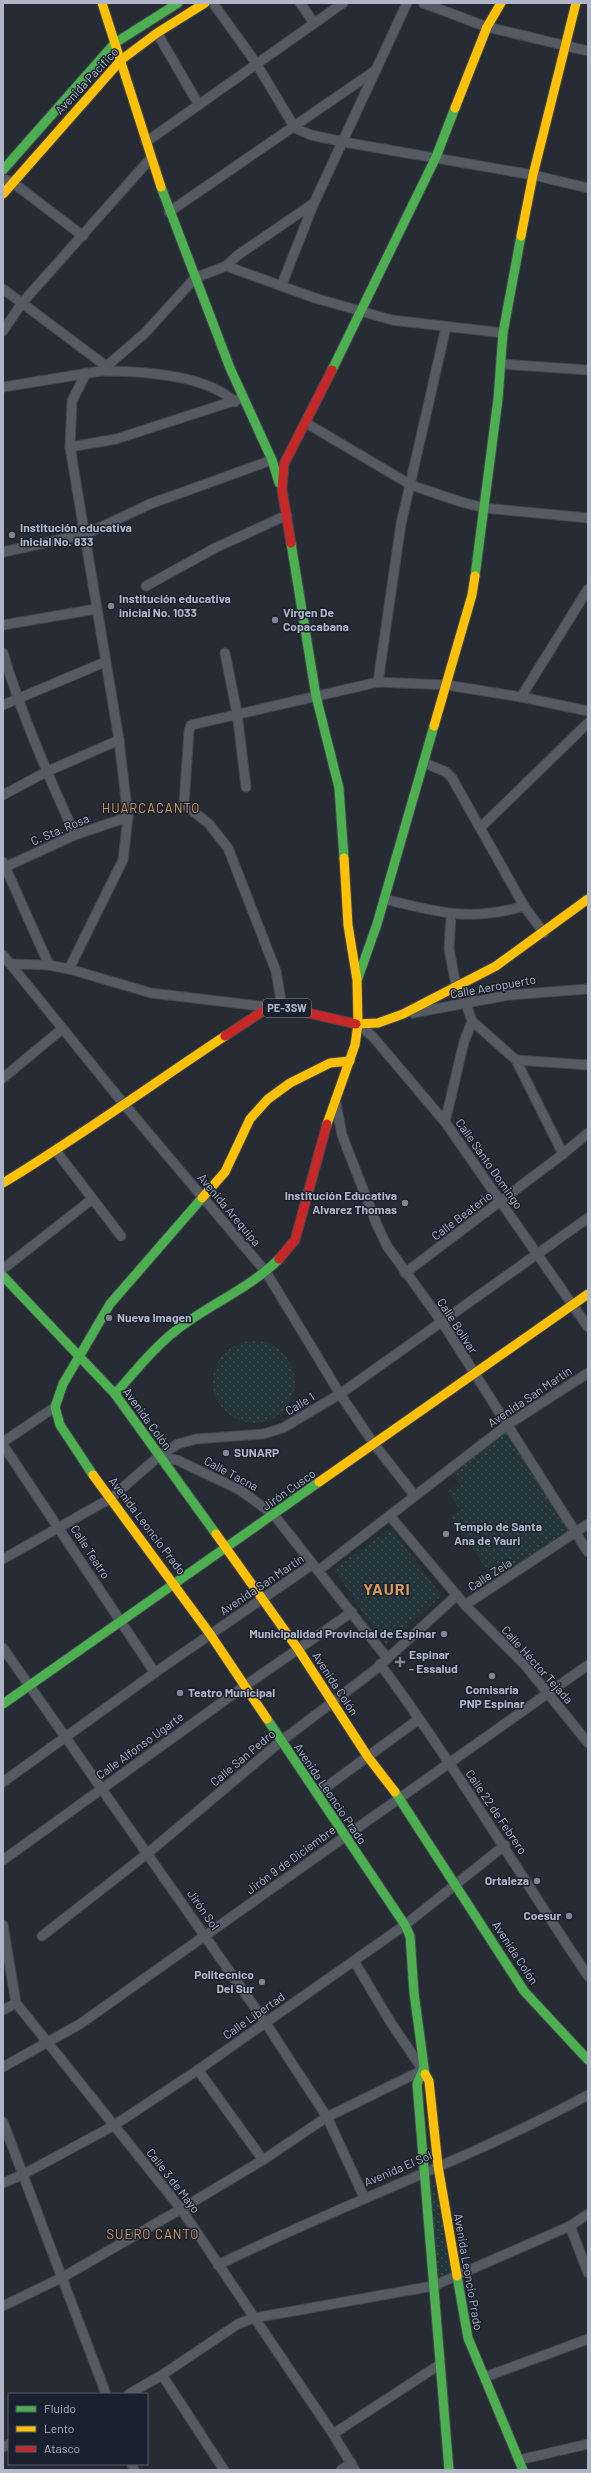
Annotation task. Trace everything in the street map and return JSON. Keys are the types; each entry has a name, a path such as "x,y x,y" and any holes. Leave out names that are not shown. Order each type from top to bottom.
{"main road":[{"path":"102,3 169,212 239,400 272,460 282,490 287,515 290,546 316,696 339,788 348,924 357,980 358,1024 350,1061 335,1101 307,1190 295,1240 286,1254 266,1272 203,1310 170,1334 115,1394"},
{"name":"Avenida Pacifico","path":"3,170 115,44 178,3"},
{"name":"Avenida Pacifico","path":"3,194 7,181 120,60 157,33 205,3"},
{"path":"282,490 284,464 361,312 436,157 487,27 501,3"},
{"path":"357,980 384,900 425,763 472,595 502,364 503,333 532,175 567,46 576,3"},
{"name":"PE-3SW","path":"3,1183 56,1151 123,1103 269,1006 282,1007 358,1024 378,1023 403,1014 456,985 496,966 588,899"},
{"path":"55,1407 63,1384 110,1304 124,1286 203,1199 225,1172 250,1119 268,1100 290,1083 315,1068 330,1062 350,1061"},
{"name":"Avenida Colón","path":"3,1276 115,1394 298,1649 368,1757 399,1797 524,1991 588,2060"},
{"name":"Jirón Cusco","path":"3,1704 122,1623 175,1583 588,1294"},
{"name":"Avenida Leoncio Prado","path":"55,1407 60,1425 111,1498 175,1583 246,1685 280,1742 318,1793 405,1925 410,1936 414,1993 423,2070 429,2081 438,2166 468,2338 523,2470"},
{"name":"Avenida Leoncio Prado","path":"423,2070 417,2084 423,2173 449,2470"}],"street":[{"path":"213,3 256,63 295,128 312,135 344,142 532,175 588,188"},
{"path":"300,3 314,23"},
{"path":"146,142 343,3"},
{"path":"282,284 314,203 344,142 407,3"},
{"path":"423,3 441,6 487,27 588,51"},
{"path":"157,33 199,105"},
{"path":"169,212 295,128 377,69"},
{"path":"3,331 22,303 151,158"},
{"path":"7,181 83,236"},
{"path":"104,369 145,333 194,278 226,266 238,255 314,203"},
{"path":"226,266 361,312 392,320 503,333"},
{"path":"3,289 104,369"},
{"path":"378,682 401,524 446,327"},
{"path":"502,364 588,370"},
{"path":"3,387 104,369 159,373 206,386 239,400"},
{"path":"69,969 123,860 128,817 119,740 96,609 86,534 70,447 72,401 86,373"},
{"path":"70,447 116,440 239,400"},
{"path":"306,423 411,485 484,508 588,518"},
{"path":"3,552 86,534 150,504 272,460"},
{"path":"146,586 215,548 287,515"},
{"path":"521,697 588,589"},
{"path":"3,625 96,609"},
{"path":"3,653 17,699 46,772 75,835"},
{"path":"225,653 237,713 246,787"},
{"path":"3,706 105,662"},
{"path":"282,1007 276,971 228,848 209,824 184,804 189,731 191,724 378,682 447,685 521,697 588,711"},
{"path":"481,827 588,723"},
{"path":"3,794 46,772 119,740"},
{"path":"425,763 446,772 452,778 481,827 524,906 544,932"},
{"name":"C. Sta. Rosa","path":"4,866 75,835 128,817"},
{"path":"4,866 49,965"},
{"path":"384,900 451,915 492,914 524,906"},
{"path":"451,915 449,948 456,985"},
{"name":"Avenida Arequipa","path":"3,955 13,964 62,1029 123,1103 266,1272 340,1394 374,1444 416,1496"},
{"path":"13,964 49,965 69,969 151,993 269,1006"},
{"name":"Calle Aeropuerto","path":"403,1014 546,991 588,989"},
{"path":"466,1004 472,1021 516,1060 563,1154"},
{"path":"445,1122 464,1042 472,1021"},
{"name":"Calle Santo Domingo","path":"358,1024 373,1038 445,1122 588,1327"},
{"path":"3,1078 62,1029"},
{"path":"516,1060 588,1065"},
{"name":"Calle Bolívar","path":"335,1101 342,1135 376,1225 387,1246 442,1322 574,1533 588,1552"},
{"name":"Calle Beaterio","path":"406,1273 563,1154 588,1133"},
{"path":"56,1151 91,1200 120,1236"},
{"path":"3,1269 91,1200"},
{"name":"Calle 1","path":"3,1559 111,1498 159,1456 178,1444 196,1439 263,1434 282,1428 340,1394 588,1218"},
{"name":"Avenida San Martín","path":"3,1782 65,1736 210,1634 261,1599 316,1567 390,1516 507,1425 588,1373"},
{"path":"3,1444 55,1407"},
{"name":"Calle Teatro","path":"3,1444 60,1527 155,1673"},
{"name":"Calle Tacna","path":"159,1456 177,1460 240,1490 274,1515 352,1612"},
{"path":"390,1516 457,1595"},
{"name":"Calle Zela","path":"465,1605 588,1524"},
{"name":"Calle Héctor Tejada","path":"457,1595 465,1605 525,1665 588,1743"},
{"name":"Calle San Pedro","path":"42,1936 148,1853 280,1742 332,1703 383,1661 457,1595"},
{"name":"Calle Alfonso Ugarte","path":"3,1860 246,1685 352,1612"},
{"name":"Calle 22 de Febrero","path":"352,1612 419,1719 504,1845 588,1976"},
{"name":"Jirón Sol","path":"3,1648 265,2022 327,2117 364,2197"},
{"name":"Jirón 9 de Diciembre","path":"3,2067 80,2024 206,1936 399,1797 450,1764 588,1665"},
{"path":"318,1793 419,1719"},
{"name":"Calle Libertad","path":"3,2183 22,2175 113,2126 198,2070 405,1925 504,1845"},
{"name":"Calle 3 de Mayo","path":"3,1925 16,2003 181,2209 333,2434 353,2467"},
{"path":"3,2306 63,2277 181,2209 263,2160 327,2117 423,2070 391,2023 354,1961"},
{"path":"3,2010 16,2003"},
{"path":"198,2070 263,2160"},
{"name":"Avenida El Sol","path":"218,2265 364,2197 423,2173 588,2095"},
{"path":"3,2122 22,2175 63,2277 106,2393"},
{"path":"131,2393 162,2375 238,2324 254,2318 433,2286 570,2226 588,2214"},
{"path":"570,2226 588,2273"},
{"path":"485,2377 588,2339"},
{"path":"333,2434 439,2365"},
{"path":"162,2375 224,2470"},
{"path":"518,2460 588,2444"},
{"path":"341,2470 353,2467"}],"shaded area":[{"path":"254,1341 270,1344 283,1353 292,1366 295,1382 292,1398 283,1411 270,1420 254,1423 238,1420 225,1411 216,1398 213,1382 216,1366 225,1353 238,1344"},
{"path":"505,1430 571,1532 496,1583 451,1516 460,1510 448,1491 460,1484 452,1472"},
{"path":"391,1528 442,1596 386,1644 365,1616 334,1569"},
{"path":"438,2179 451,2274 437,2277 427,2183"}],"traffic: fast":[{"path":"3,170 115,43 178,3"},
{"path":"332,370 436,157 455,108"},
{"path":"161,187 230,368 272,460 279,483"},
{"path":"475,576 498,399 503,333 521,236"},
{"path":"291,543 316,696 339,788 344,858"},
{"path":"358,978 377,924 434,726"},
{"path":"93,1475 60,1425 55,1407 63,1384 110,1304 202,1198"},
{"path":"115,1394 148,1356 176,1330 246,1285 269,1269 279,1259"},
{"path":"3,1276 115,1394 216,1534"},
{"path":"3,1704 319,1482"},
{"path":"267,1719 405,1925 410,1936 414,1993 425,2074"},
{"path":"395,1792 524,1991 588,2060"},
{"path":"423,2070 417,2084 449,2470"},
{"path":"457,2276 468,2338 523,2470"}],"traffic: slow":[{"path":"102,3 161,187"},
{"path":"3,194 121,60 157,33 205,3"},
{"path":"455,108 487,27 501,3"},
{"path":"521,236 533,175 576,3"},
{"path":"434,726 472,595 475,576"},
{"path":"327,1124 355,1045 358,1024 357,980 348,925 344,858"},
{"path":"356,1024 378,1023 403,1014 496,966 588,899"},
{"path":"3,1183 87,1129 225,1036"},
{"path":"202,1198 225,1172 250,1119 268,1099 290,1083 330,1063 350,1061"},
{"path":"319,1482 588,1294"},
{"path":"93,1475 210,1634 267,1719"},
{"path":"216,1534 298,1649 368,1757 395,1792"},
{"path":"425,2074 429,2081 438,2166 457,2276"}],"traffic: jam":[{"path":"291,543 282,490 284,464 332,370"},
{"path":"225,1036 269,1007 282,1007 356,1024"},
{"path":"279,1259 295,1240 327,1124"}],"place":[{"name":"Institución educativa inicial No. 833","path":"12,535"},
{"name":"Institución educativa inicial No. 1033","path":"111,606"},
{"name":"Virgen De Copacabana","path":"275,620"},
{"name":"Institución Educativa Alvarez Thomas","path":"405,1203"},
{"name":"Nueva Imagen","path":"109,1318"},
{"name":"SUNARP","path":"226,1453"},
{"name":"Templo de Santa Ana de Yauri","path":"446,1534"},
{"name":"Municipalidad Provincial de Espinar","path":"444,1634"},
{"name":"Espinar - Essalud","path":"400,1662"},
{"name":"Comisaría PNP Espinar","path":"492,1676"},
{"name":"Teatro Municipal","path":"180,1693"},
{"name":"Ortaleza","path":"537,1881"},
{"name":"Coesur","path":"569,1916"},
{"name":"Politecnico Del Sur","path":"262,1982"}],"district":[{"name":"HUARCACANTO","path":"151,808"},
{"name":"YAURI","path":"387,1589"},
{"name":"SUERO CANTO","path":"153,2234"}]}
